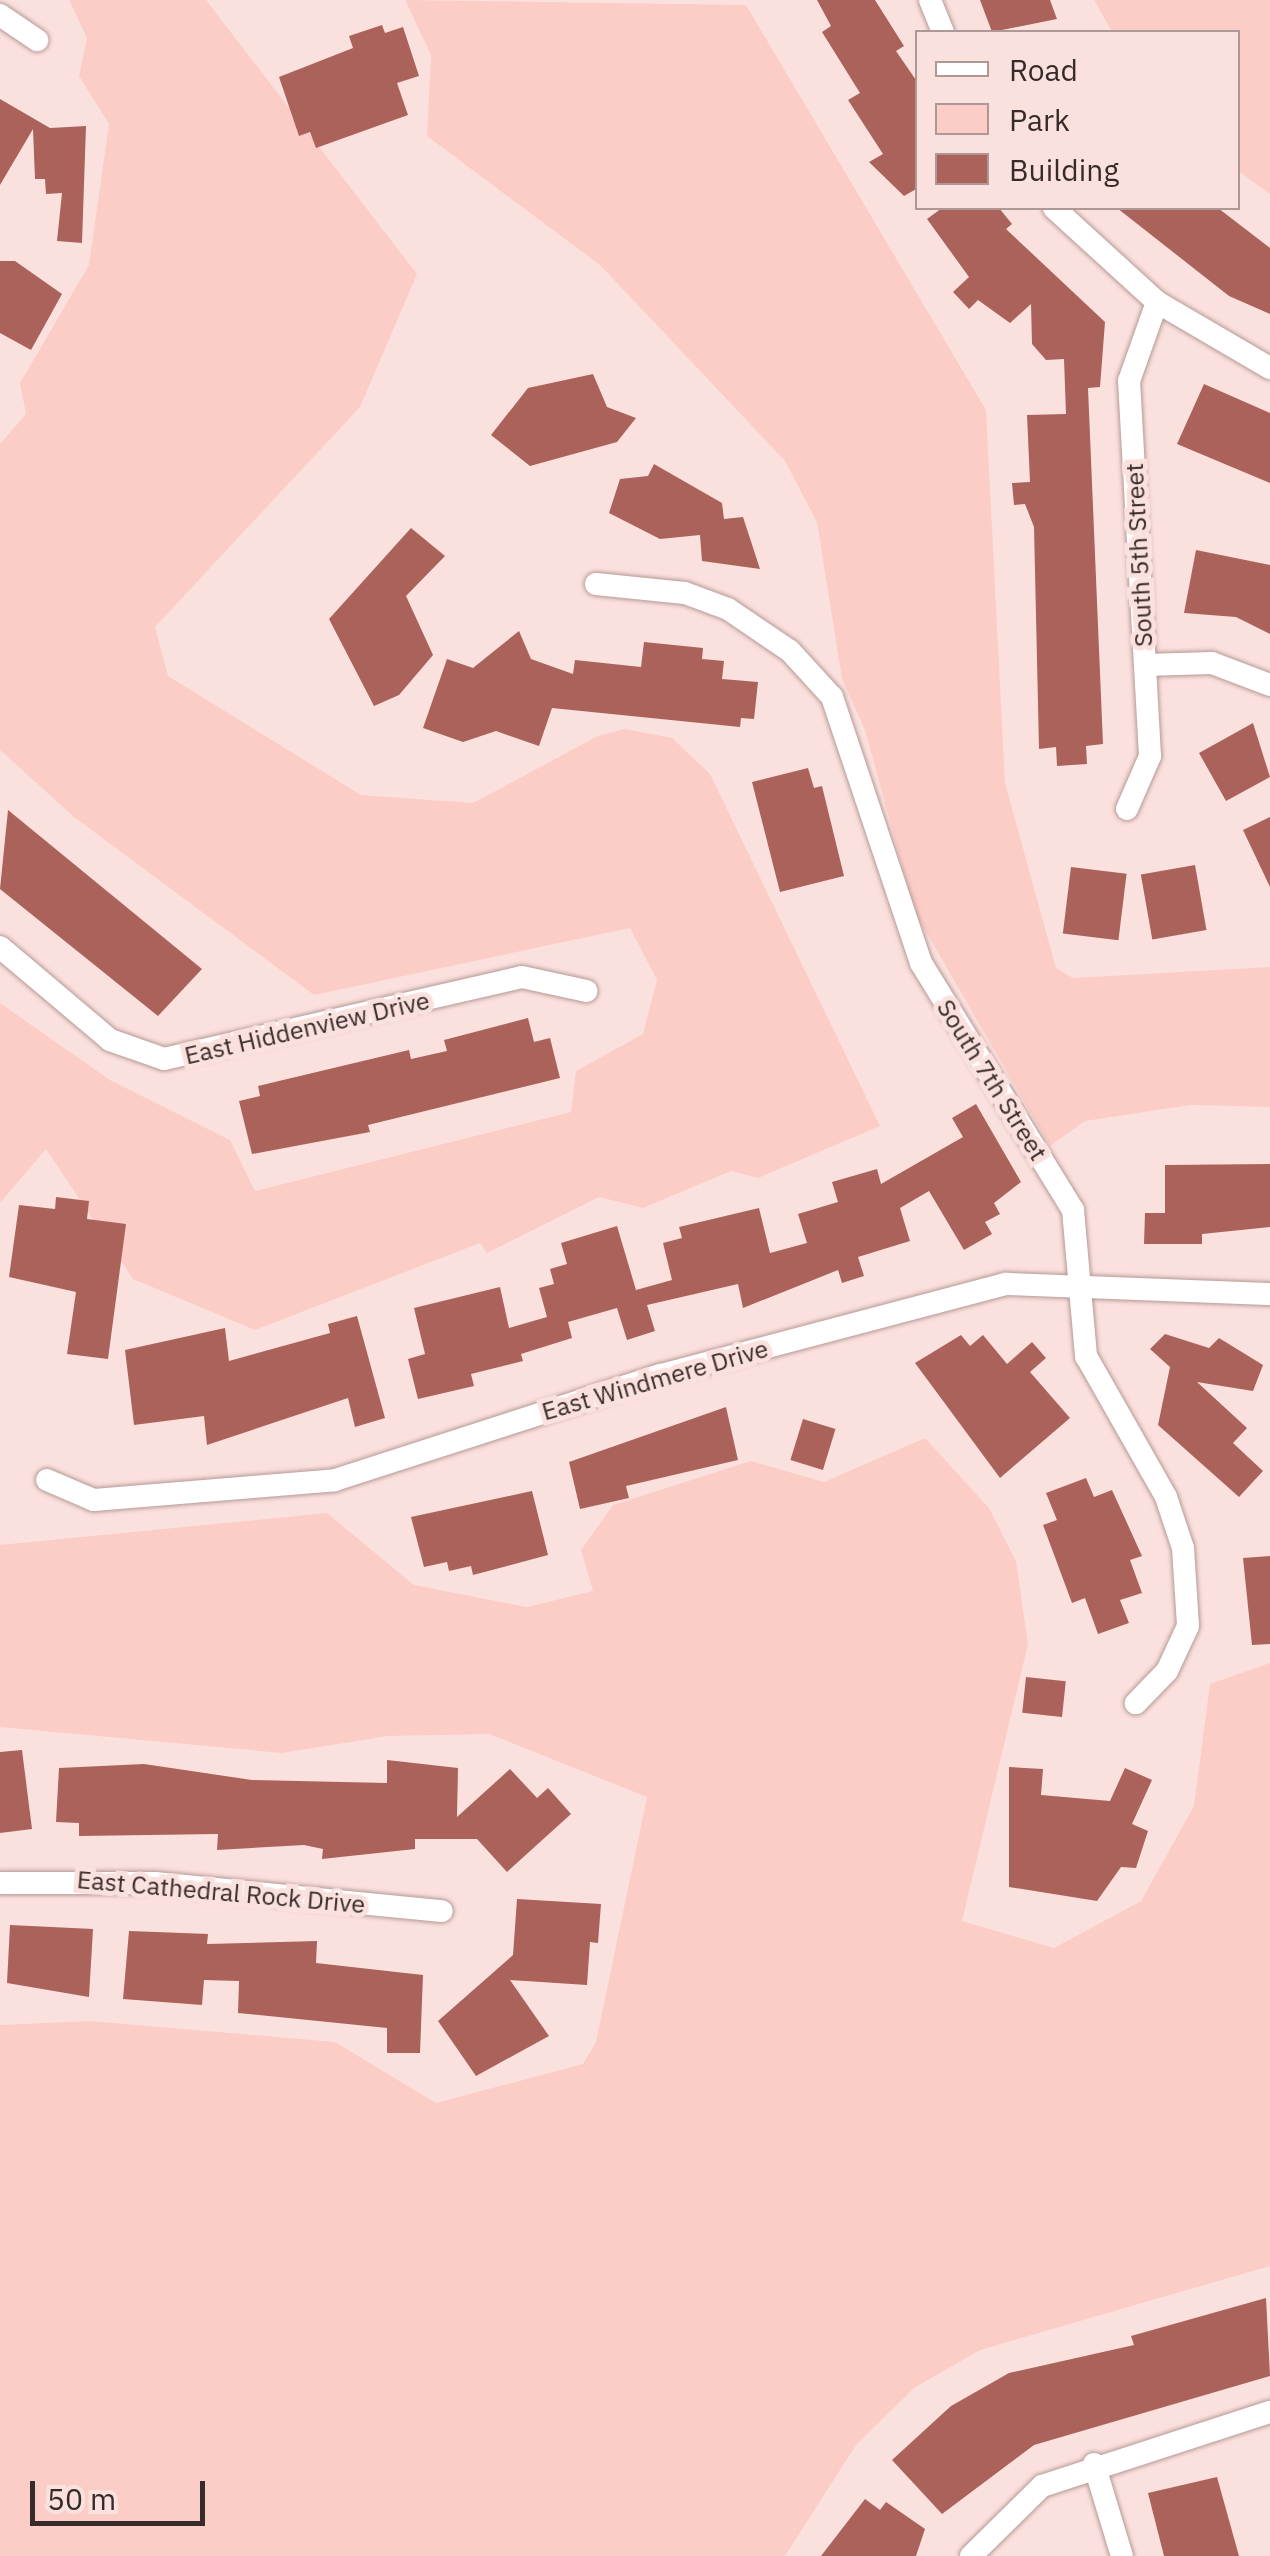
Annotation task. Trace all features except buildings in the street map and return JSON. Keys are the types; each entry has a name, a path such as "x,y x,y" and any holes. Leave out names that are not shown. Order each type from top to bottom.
{"street":[{"path":"930,0 942,30"},
{"path":"0,15 36,40"},
{"path":"1056,210 1157,302 1270,368"},
{"name":"South 5th Street","path":"1127,808 1150,756 1129,381 1157,302"},
{"name":"South 7th Street","path":"596,584 685,593 728,609 790,651 832,697 921,963 1063,1188 1080,1231 1086,1356 1166,1497 1189,1575 1181,1648 1136,1703"},
{"path":"1144,665 1212,663 1270,685"},
{"name":"East Hiddenview Drive","path":"0,948 110,1040 164,1059 522,978 587,990"},
{"name":"East Windmere Drive","path":"47,1480 94,1500 335,1480 661,1376 977,1289 1084,1286 1270,1294"},
{"name":"East Cathedral Rock Drive","path":"0,1882 155,1883 442,1911"},
{"path":"971,2556 1017,2502 1094,2464 1270,2412"},
{"path":"1094,2464 1122,2556"}],"green space":[{"path":"69,0 206,0 417,274 360,407 155,627 168,676 361,795 473,803 598,736 625,729 672,738 710,774 880,1126 758,1178 731,1171 643,1208 599,1197 487,1253 480,1243 255,1330 133,1279 46,1149 0,1203 0,1003 110,1080 230,1140 255,1191 571,1112 576,1071 643,1034 657,980 630,928 314,995 74,817 0,750 0,444 26,414 20,383 89,265 109,124 79,76 87,38"},
{"path":"405,0 746,5 986,410 1005,783 1056,968 1073,978 1270,967 1270,1107 1190,1105 1085,1121 1050,1146 915,913 865,730 842,679 817,522 785,461 600,265 427,136 431,55"},
{"path":"1094,0 1270,0 1270,194 1240,172 1240,30 1111,30"},
{"path":"925,1438 989,1508 1016,1561 1028,1644 962,1921 1054,1948 1141,1901 1194,1806 1210,1684 1270,1663 1270,2266 980,2350 914,2388 856,2445 785,2556 0,2556 0,2025 90,2021 335,2042 436,2103 583,2064 596,2042 647,1797 489,1734 388,1736 282,1753 0,1727 0,1545 327,1513 414,1585 527,1607 593,1591 581,1550 613,1505 751,1461 824,1482"}]}
